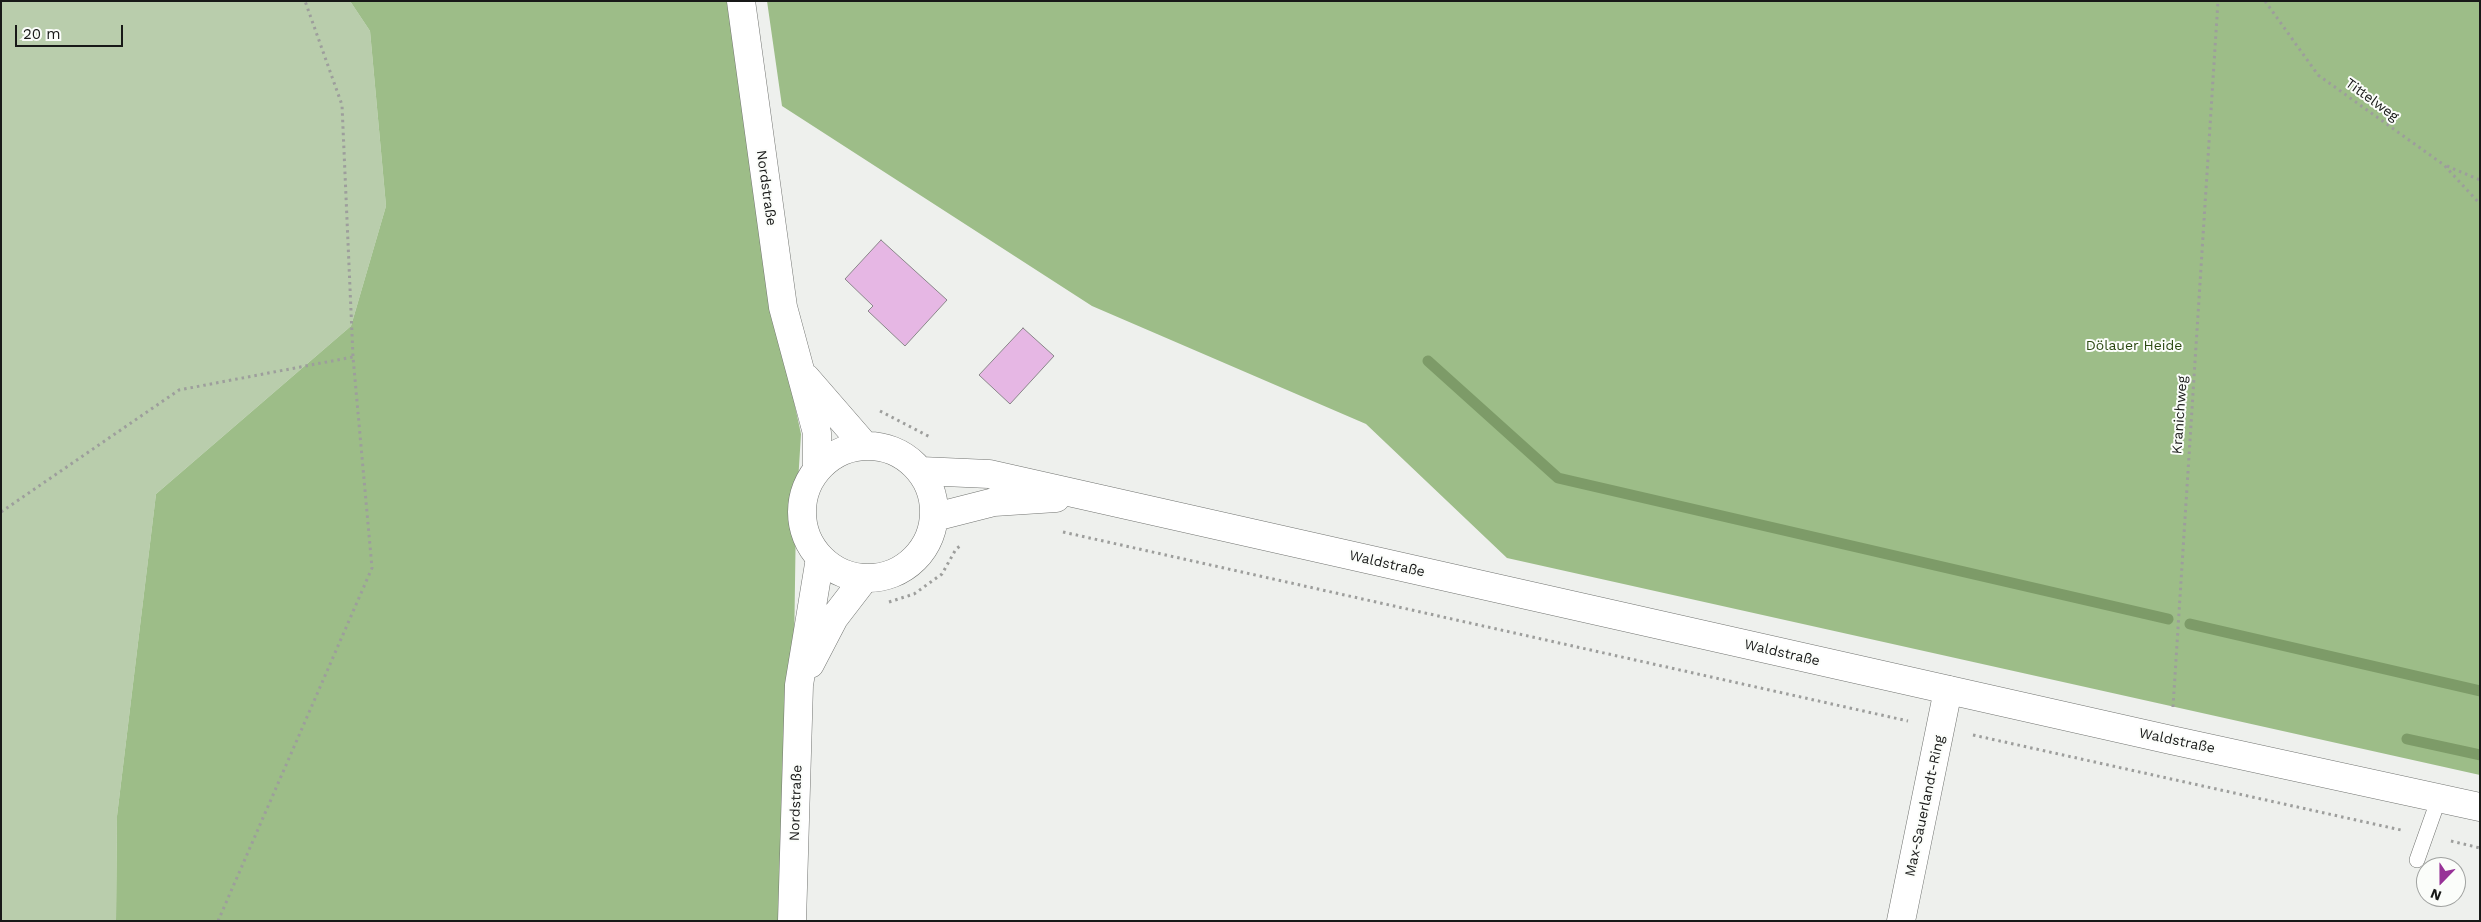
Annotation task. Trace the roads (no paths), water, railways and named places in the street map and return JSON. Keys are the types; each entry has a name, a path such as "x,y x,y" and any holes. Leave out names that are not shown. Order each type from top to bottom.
{"main road":[{"name":"Nordstraße","path":"741,1 783,307 817,433 817,469"},
{"name":"Nordstraße","path":"802,373 865,446"},
{"name":"Nordstraße","path":"865,446 886,448 905,457 921,471 930,485 934,501 935,518 930,538 919,556 904,569 884,577 864,579 832,569 820,558 810,545 804,530 801,514 808,482 817,469 831,456 847,449 865,446"},
{"name":"Waldstraße","path":"921,471 989,474 2171,740 2480,807"},
{"name":"Waldstraße","path":"935,518 994,502 1085,496"},
{"name":"Nordstraße","path":"792,921 799,685 820,558"},
{"name":"Nordstraße","path":"799,685 834,618 864,579"},
{"name":"Max-Sauerlandt-Ring","path":"1902,921 1948,690"}],"lane":[{"path":"2418,857 2439,798"}],"waterway":[{"path":"1428,361 1558,478 2168,619"},
{"path":"2190,624 2480,691"},
{"path":"2407,739 2480,755"}],"park label":[{"name":"Dölauer Heide","path":"2134,346"}]}
